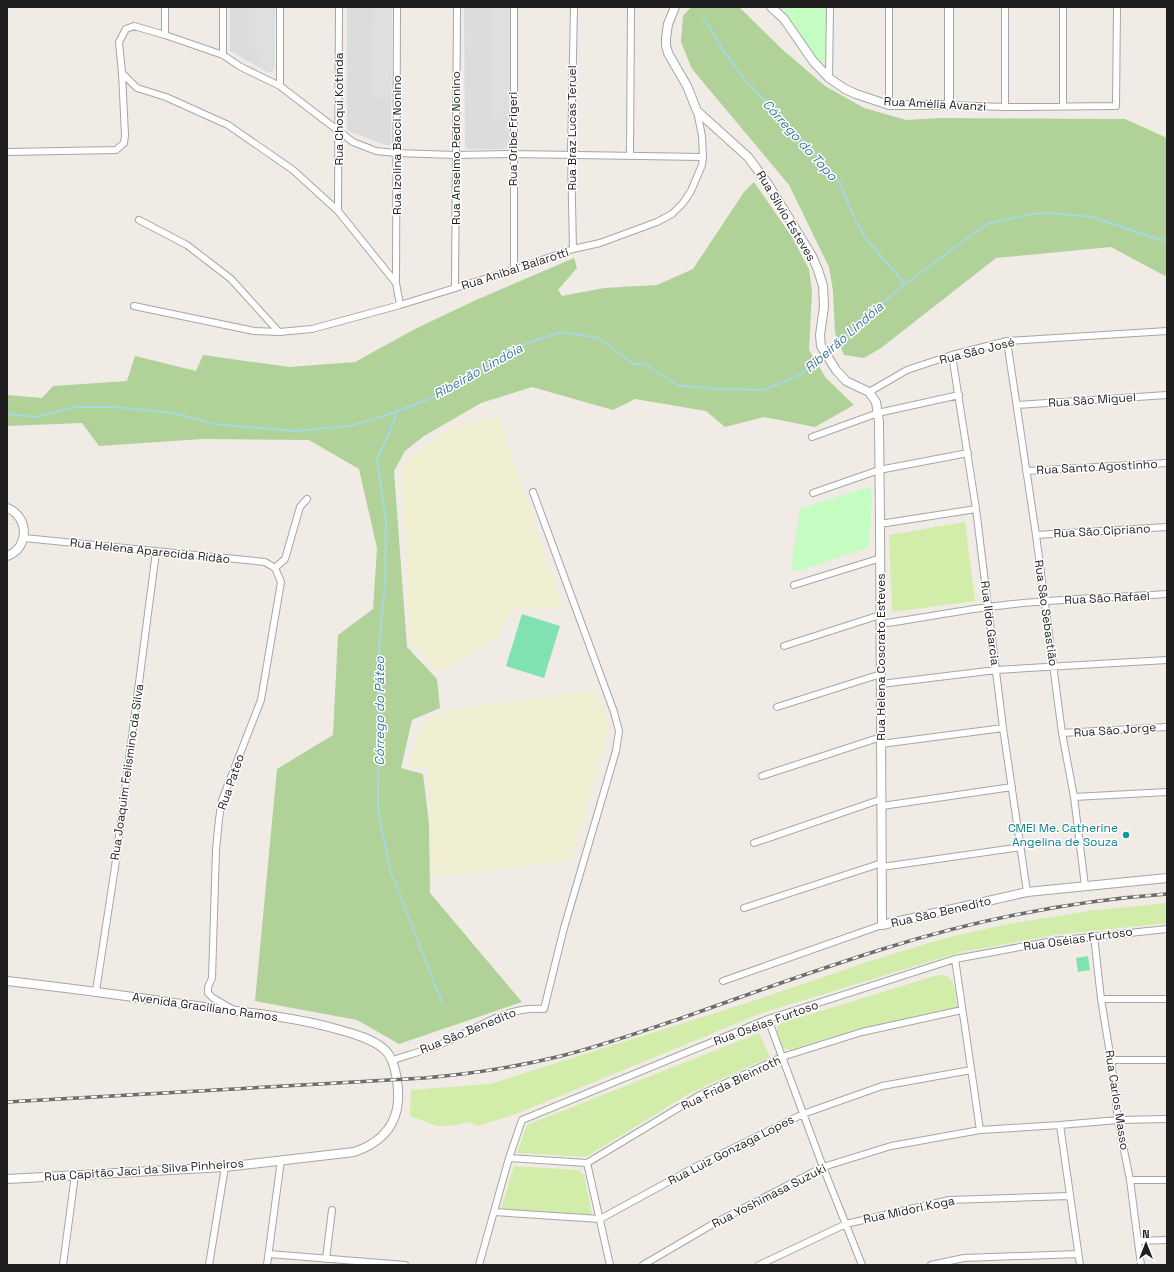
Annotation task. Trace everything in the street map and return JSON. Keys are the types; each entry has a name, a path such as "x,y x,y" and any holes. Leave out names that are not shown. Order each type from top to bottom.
{"street":[{"path":"165,7 165,34"},
{"path":"223,7 223,55"},
{"path":"280,7 280,86"},
{"name":"Rua Choqui Kotinda","path":"338,211 339,7"},
{"name":"Rua Izolina Bacci Nonino","path":"397,7 396,283 400,305"},
{"name":"Rua Anselmo Pedro Nonino","path":"455,288 457,7"},
{"name":"Rua Oribe Frigeri","path":"514,7 514,270"},
{"name":"Rua Braz Lucas Teruel","path":"573,250 571,155 574,7"},
{"path":"630,155 631,7"},
{"name":"Rua Anibal Balarotti","path":"134,306 254,331 279,332 312,329 400,305 573,250 600,243 640,229 672,214 683,203 691,191 703,157 702,136 697,111 687,86 668,53 666,45 668,24 675,7"},
{"name":"Rua Amélia Avanzi","path":"770,7 784,19 806,53 829,78 856,94 888,105 1005,107 1116,106 1117,7"},
{"path":"829,78 830,7"},
{"path":"888,105 889,7"},
{"path":"949,7 949,105"},
{"path":"1005,7 1005,107"},
{"path":"1063,7 1063,106"},
{"path":"7,152 116,150 124,143 125,135 122,73 119,42 126,29 134,26 165,34 223,55 242,67 280,86 353,142 376,151 455,155 513,154 703,157"},
{"path":"122,73 137,88 166,97 228,125 293,170 338,211 396,283"},
{"name":"Rua Sílvio Esteves","path":"697,111 748,157 768,184 812,256 818,270 823,286 824,307 820,335 821,346 836,370 846,381 869,392"},
{"path":"139,220 187,245 231,279 279,332"},
{"name":"Rua São José","path":"869,392 907,370 952,355 1007,341 1167,331"},
{"name":"Rua São Sebastião","path":"1007,341 1036,535 1062,734 1074,797 1085,886"},
{"name":"Rua Ildo Garcia","path":"952,355 976,509 1003,728 1027,892"},
{"name":"Rua Helena Coscrato Esteves","path":"869,392 876,402 878,413 882,925"},
{"path":"812,437 878,413 959,395"},
{"name":"Rua São Miguel","path":"1017,405 1167,395"},
{"path":"813,493 879,470 968,453"},
{"name":"Rua Santo Agostinho","path":"1026,471 1167,463"},
{"name":"Rua São Benedito","path":"393,1060 448,1042 509,1012 522,1009 544,1008 564,928 616,751 619,731 614,712 533,492"},
{"path":"275,568 285,559 300,507 307,499"},
{"path":"7,508 17,514 22,521 24,529 24,538 21,545 8,557"},
{"path":"880,524 976,509"},
{"name":"Rua São Cipriano","path":"1036,535 1167,528"},
{"name":"Rua Helena Aparecida Ridão","path":"24,538 265,562 275,568"},
{"name":"Rua Joaquim Felismino da Silva","path":"96,992 116,859 156,552"},
{"path":"794,585 880,558"},
{"name":"Rua Pateo","path":"234,1010 213,998 208,993 208,987 212,978 216,850 222,800 261,700 281,582 275,568"},
{"name":"Rua São Rafael","path":"784,646 880,620 1044,601 1167,594"},
{"path":"881,684 996,670 1167,660"},
{"path":"776,707 881,674"},
{"name":"Rua São Jorge","path":"1062,734 1167,727"},
{"path":"762,776 881,741 1003,728"},
{"path":"754,843 882,803 1012,787"},
{"path":"1074,797 1167,792"},
{"path":"744,908 882,865 1021,847"},
{"name":"Rua São Benedito","path":"723,980 882,925 1027,892 1167,878"},
{"name":"Rua Oséias Furtoso","path":"479,1265 509,1158 522,1120 768,1019 955,959 1053,941 1167,929"},
{"name":"Rua Carlos Masso","path":"1094,936 1101,999 1111,1060 1118,1120 1130,1180 1141,1265"},
{"path":"955,959 980,1130"},
{"name":"Avenida Graciliano Ramos","path":"7,981 234,1010 315,1023 351,1033 377,1044 384,1049 393,1060"},
{"path":"1101,999 1167,999"},
{"name":"Rua Frida Bleinroth","path":"587,1163 700,1095 782,1057 862,1032 962,1010"},
{"path":"768,1019 823,1167 862,1265"},
{"name":"Rua Capitão Jaci da Silva Pinheiros","path":"7,1179 225,1167 354,1152 370,1146 378,1140 387,1131 391,1124 396,1110 398,1097 393,1060"},
{"path":"1111,1060 1167,1060"},
{"name":"Rua Luiz Gonzaga Lopes","path":"600,1219 701,1164 803,1114 882,1086 971,1070"},
{"name":"Rua Yoshimasa Suzuki","path":"643,1265 713,1224 823,1167 891,1146 980,1130 1118,1120 1167,1119"},
{"path":"1060,1125 1080,1265"},
{"path":"509,1158 587,1163 610,1265"},
{"path":"267,1265 281,1160"},
{"path":"209,1265 225,1167"},
{"path":"63,1265 75,1175"},
{"path":"1130,1180 1167,1180"},
{"name":"Rua Midori Koga","path":"759,1265 846,1224 950,1200 1069,1196"},
{"path":"326,1259 332,1210"},
{"path":"494,1212 600,1219"},
{"path":"1138,1240 1167,1240"},
{"path":"269,1254 405,1265"},
{"path":"931,1265 964,1258 1078,1254"}],"shaded area":[{"path":"230,7 275,7 274,68 272,72 269,73 230,51"},
{"path":"255,7 273,7 273,71 257,65 258,52 255,50"},
{"path":"347,7 392,7 390,145 386,145 348,131 347,129"},
{"path":"373,7 392,7 391,98 372,98"},
{"path":"464,7 510,7 510,139 509,145 506,149 468,149 465,147"},
{"path":"490,7 509,7 509,109 506,110 505,118 501,118 501,121 489,121"},
{"path":"498,416 563,607 511,610 498,638 439,671 410,643 402,464 450,428"},
{"path":"596,690 609,726 571,860 433,877 428,768 407,766 425,720 448,710"}],"green space":[{"path":"691,7 739,7 783,50 825,86 864,108 906,120 940,118 1125,119 1167,138 1167,277 1111,247 996,258 881,348 864,358 844,355 835,333 833,291 829,267 789,185 692,69 681,42 683,16"},
{"path":"774,7 827,7 827,56 824,62 818,63"},
{"path":"754,182 792,237 809,269 812,292 809,350 826,378 854,405 815,427 764,417 725,427 706,411 635,399 613,410 532,387 481,403 424,436 405,451 394,471 407,647 437,679 440,708 412,720 401,768 423,774 429,824 430,893 522,1002 399,1044 357,1020 255,1001 277,769 333,735 338,635 373,609 377,548 359,469 309,440 203,439 99,446 82,423 7,426 7,395 42,398 53,386 127,381 135,356 196,371 203,355 289,367 355,362 415,329 476,300 574,258 577,268 558,290 562,296 604,288 657,285 693,269 744,192"},
{"path":"868,487 871,489 872,500 869,545 866,548 799,571 795,571 791,568 800,509"},
{"path":"965,522 975,601 892,612 889,535"},
{"path":"522,614 560,626 544,678 506,666"},
{"path":"1167,903 1167,923 1055,935 961,952 762,1013 516,1114 478,1126 467,1122 451,1126 437,1126 410,1116 411,1090 490,1084 750,1002 867,962 942,939 1003,925 1088,911"},
{"path":"1088,956 1090,970 1078,972 1076,958"},
{"path":"938,975 944,975 951,980 957,1005 956,1009 855,1030 790,1050 783,1048 777,1032 777,1027 782,1023"},
{"path":"759,1033 770,1057 690,1093 586,1157 517,1153 527,1125"},
{"path":"514,1166 579,1170 584,1175 592,1215 501,1209"}],"waterway":[{"name":"Córrego do Topo","path":"704,18 721,47 745,80 829,168 840,183 856,222 867,240 905,284"},
{"name":"Ribeirão Lindóia","path":"827,351 905,284 987,224 1031,214 1052,213 1093,217 1167,241"},
{"name":"Ribeirão Lindóia","path":"7,414 36,417 75,407 115,407 173,413 214,424 294,431 349,426 384,416 429,399 464,382 480,368 522,345 561,332 599,338 633,364 645,364 677,385 714,389 764,390 800,375 824,354"},
{"name":"Córrego do Páteo","path":"396,412 394,421 377,460 386,520 385,582 379,647 378,810 390,870 443,1005"}],"railway":[{"path":"7,1102 424,1078 510,1067 561,1056 606,1043 832,965 953,929 1024,913 1095,901 1167,894"}],"place":[{"name":"CMEI Me. Catherine Angelina de Souza","path":"1126,835"}]}
